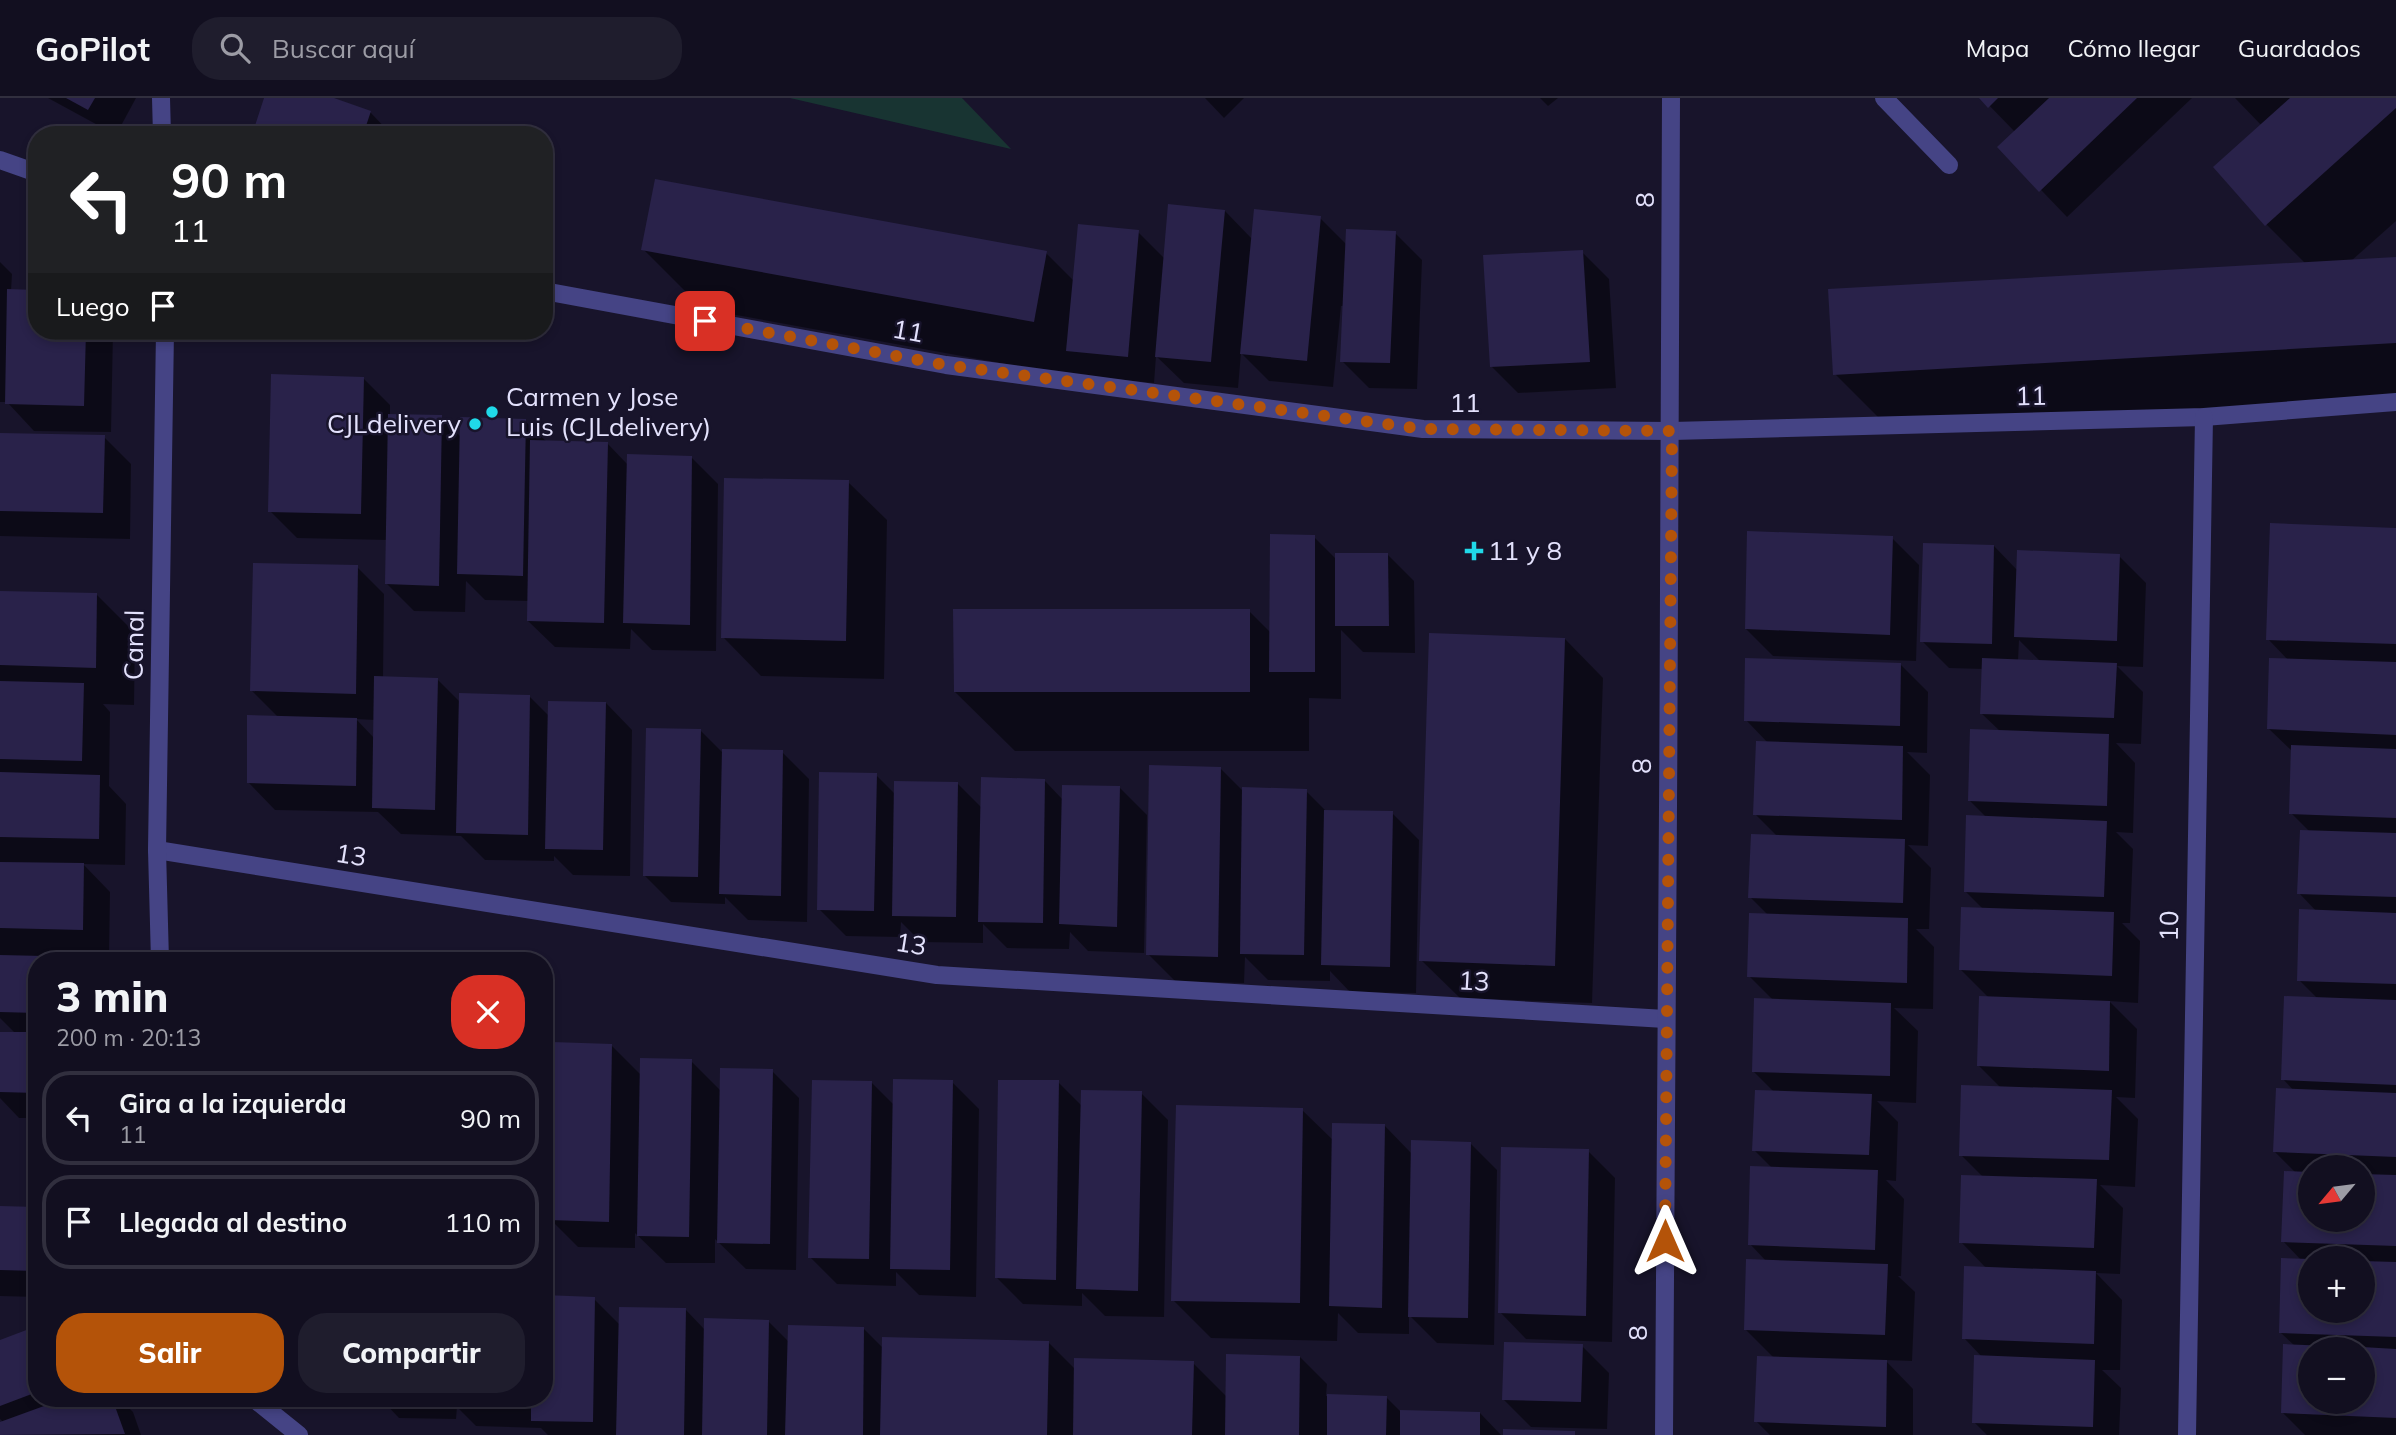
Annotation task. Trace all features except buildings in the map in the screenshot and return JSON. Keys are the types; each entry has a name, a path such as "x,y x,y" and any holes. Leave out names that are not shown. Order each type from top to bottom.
{"street":[{"path":"160,98 162,126"},
{"name":"8","path":"1664,1435 1665,1019 1672,431 1671,98"},
{"path":"1884,98 1949,165"},
{"path":"0,160 28,170"},
{"name":"11","path":"553,293 946,365 1423,429 1672,431 2204,417 2396,402"},
{"name":"Canal","path":"160,952 157,850 165,340"},
{"name":"10","path":"2186,1435 2204,417"},
{"name":"13","path":"157,850 937,975 1665,1019"},
{"path":"264,1407 299,1435"}],"green space":[{"path":"790,98 962,98 1011,149"}],"place":[{"name":"Carmen y Jose Luis (CJLdelivery)","path":"492,412"},
{"name":"CJLdelivery","path":"475,424"},
{"name":"11 y 8","path":"1474,551"}],"route":[{"path":"705,321 946,365 1423,429 1672,431 1665,1241"}]}
